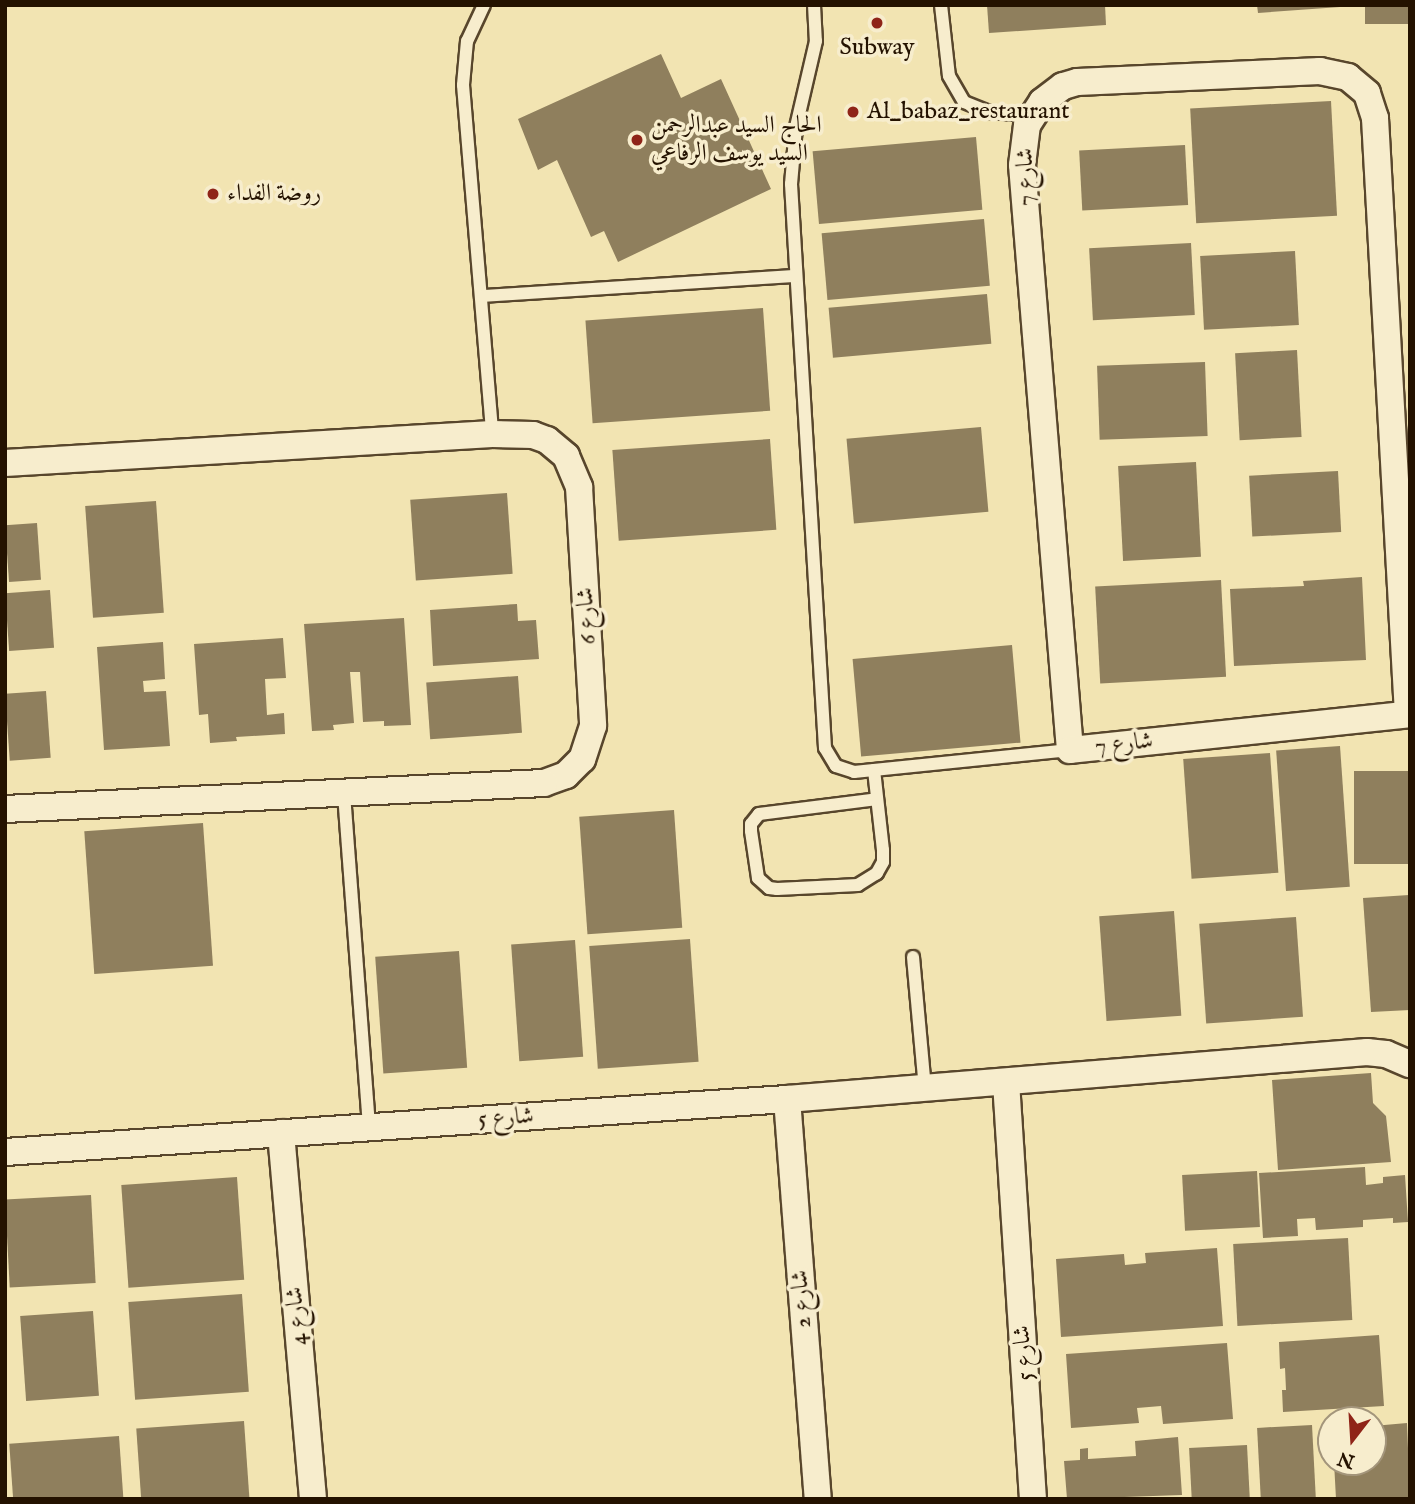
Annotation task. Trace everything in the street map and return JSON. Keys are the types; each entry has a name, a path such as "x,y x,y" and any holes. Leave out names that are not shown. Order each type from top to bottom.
{"street":[{"name":"شارع 7","path":"1320,71 1348,77 1367,93 1375,118 1409,714 1070,750 1023,165 1027,125 1052,92 1077,82 1320,71"},
{"name":"شارع 6","path":"5,463 492,435 533,435 547,440 566,456 577,479 593,718 587,749 576,767 544,783 5,809"},
{"name":"شارع 5","path":"5,1152 787,1099 1367,1052 1386,1054 1410,1065"},
{"name":"شارع 5","path":"1006,1082 1034,1499"},
{"name":"شارع 2","path":"787,1099 818,1499"},
{"name":"شارع 4","path":"281,1133 313,1499"}],"lane":[{"path":"484,5 467,41 463,68 492,435"},
{"path":"814,5 816,41 793,150 791,184 823,740 827,756 836,766 854,772 1070,750"},
{"path":"941,5 949,76 964,102 989,112 1033,115"},
{"path":"483,296 795,276"},
{"path":"874,770 877,799 883,862 869,881 777,889 769,888 758,878 751,824 759,814 877,799"},
{"path":"344,794 369,1127"},
{"path":"913,957 925,1088"}],"building":[{"path":"987,5 1105,5 1106,25 989,33"},
{"path":"1257,5 1340,5 1340,7 1258,13"},
{"path":"1365,5 1410,5 1410,24 1365,24"},
{"name":"الحاج السيد عبدالرحمن السيد يوسف الرفاعي","path":"661,54 681,98 721,79 771,189 618,262 604,231 591,237 557,160 538,170 518,119"},
{"path":"1331,101 1337,216 1196,223 1190,108"},
{"path":"976,137 982,210 819,224 813,151"},
{"path":"1185,145 1188,205 1082,210 1079,151"},
{"path":"984,219 990,286 827,300 822,233"},
{"path":"1191,243 1195,315 1093,320 1089,248"},
{"path":"1295,251 1299,325 1204,330 1200,256"},
{"path":"987,294 991,344 833,358 829,308"},
{"path":"763,308 770,411 593,423 585,320"},
{"path":"1297,350 1302,437 1240,440 1235,353"},
{"path":"1205,362 1208,436 1100,440 1097,366"},
{"path":"981,427 988,512 854,523 847,439"},
{"path":"770,439 776,530 619,541 612,450"},
{"path":"1196,462 1201,557 1123,561 1118,466"},
{"path":"1338,471 1341,532 1252,537 1249,476"},
{"path":"507,493 513,574 416,581 410,500"},
{"path":"156,501 164,613 93,618 85,506"},
{"path":"37,523 41,580 9,582 5,525"},
{"path":"1362,577 1366,660 1234,666 1230,589 1304,586 1303,581"},
{"path":"1221,580 1226,677 1100,683 1095,587"},
{"path":"50,590 54,648 9,651 5,593"},
{"path":"517,604 518,621 536,620 539,659 433,666 430,610"},
{"path":"404,618 411,725 384,726 384,721 363,722 360,672 350,672 354,723 333,725 334,730 312,731 304,624"},
{"path":"283,638 286,678 265,679 267,715 284,713 285,734 236,737 237,741 210,743 208,714 199,715 194,644"},
{"path":"163,642 165,679 143,681 144,692 166,691 170,746 104,750 97,647"},
{"path":"1012,645 1021,743 861,757 853,659"},
{"path":"518,676 522,733 430,739 426,682"},
{"path":"46,691 51,758 10,761 5,694"},
{"path":"1340,746 1350,887 1286,891 1276,750"},
{"path":"1270,753 1278,873 1192,879 1183,759"},
{"path":"1354,771 1410,771 1410,864 1354,864"},
{"path":"674,810 682,928 587,934 579,817"},
{"path":"203,823 213,966 94,974 84,831"},
{"path":"1409,895 1410,1010 1371,1012 1363,898"},
{"path":"1174,911 1181,1016 1107,1021 1099,916"},
{"path":"1296,917 1303,1017 1206,1024 1199,924"},
{"path":"690,939 699,1062 598,1069 589,946"},
{"path":"575,940 583,1057 519,1061 511,944"},
{"path":"459,951 467,1068 383,1074 375,957"},
{"path":"1371,1073 1373,1103 1386,1116 1391,1162 1278,1170 1272,1080"},
{"path":"1365,1167 1366,1185 1383,1183 1383,1177 1405,1175 1408,1222 1393,1223 1393,1218 1363,1220 1363,1227 1316,1230 1315,1218 1297,1219 1298,1236 1263,1238 1259,1173"},
{"path":"1257,1171 1260,1227 1185,1231 1182,1175"},
{"path":"237,1177 244,1280 128,1288 121,1185"},
{"path":"91,1195 96,1283 10,1287 5,1200"},
{"path":"1348,1238 1352,1320 1237,1326 1233,1244"},
{"path":"1217,1248 1223,1326 1061,1337 1056,1259 1124,1254 1125,1265 1146,1263 1145,1253"},
{"path":"242,1294 249,1392 135,1400 128,1302"},
{"path":"93,1311 99,1396 26,1401 20,1316"},
{"path":"1379,1335 1384,1406 1317,1406 1317,1410 1283,1412 1285,1368 1280,1369 1279,1342"},
{"path":"1227,1343 1233,1419 1163,1424 1161,1406 1137,1408 1139,1423 1071,1428 1066,1354"},
{"path":"244,1421 249,1499 141,1499 136,1429"},
{"path":"1407,1423 1410,1499 1336,1499 1335,1476 1387,1476 1387,1425"},
{"path":"1312,1425 1316,1499 1261,1499 1257,1428"},
{"path":"119,1436 123,1499 13,1499 9,1444"},
{"path":"1178,1437 1182,1495 1067,1499 1064,1461 1080,1460 1080,1449 1088,1448 1088,1459 1136,1456 1135,1441"},
{"path":"1247,1445 1250,1499 1192,1499 1189,1448"}],"place":[{"name":"Subway","path":"877,23"},
{"name":"Al_babaz_restaurant","path":"853,112"},
{"name":"الحاج السيد عبدالرحمن السيد يوسف الرفاعي","path":"637,140"},
{"name":"روضة الفداء","path":"213,194"}]}
